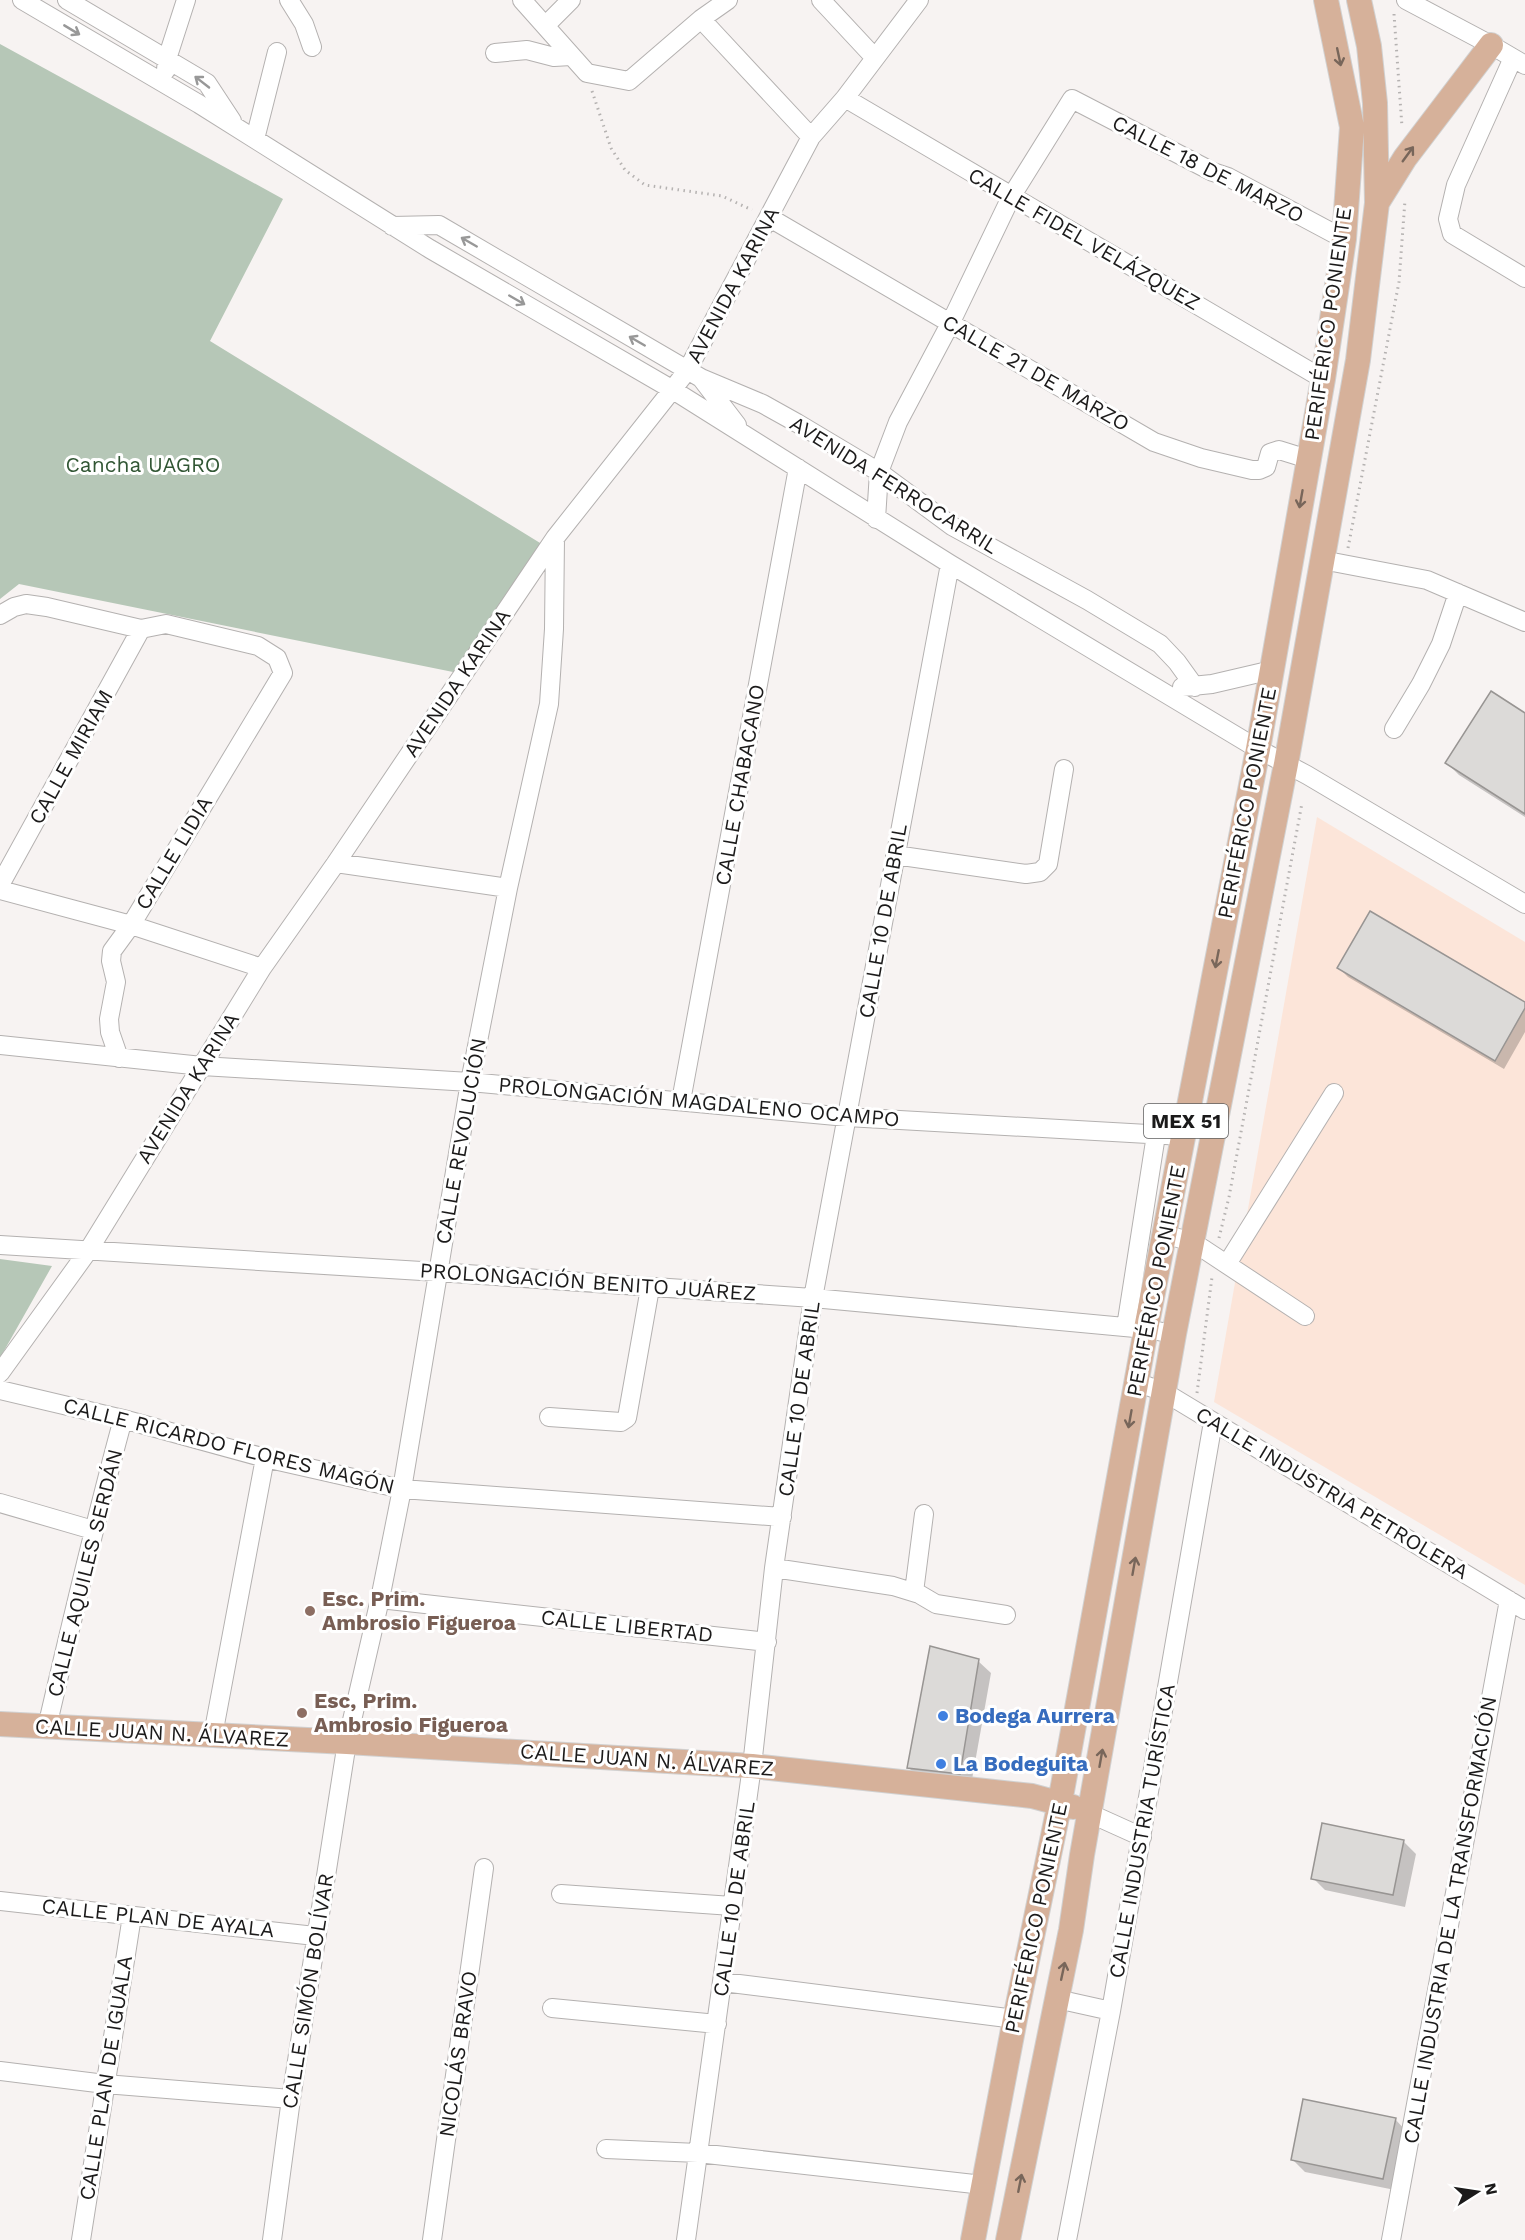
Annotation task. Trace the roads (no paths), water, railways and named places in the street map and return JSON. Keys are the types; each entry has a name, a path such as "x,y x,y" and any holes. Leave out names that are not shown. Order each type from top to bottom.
{"main road":[{"name":"PERIFÉRICO PONIENTE","path":"973,2240 982,2184 1060,1802 1136,1382 1136,1328 1164,1234 1258,749 1323,379 1344,238 1352,127 1326,0"},
{"name":"PERIFÉRICO PONIENTE","path":"1008,2240 1057,1999 1091,1814 1174,1334 1192,1242 1297,770 1334,562 1377,203 1375,103 1368,46 1359,0"},
{"path":"1377,203 1405,158 1491,45"},
{"name":"CALLE JUAN N. ÁLVAREZ","path":"0,1724 752,1766 1032,1796 1060,1802 1091,1814"}],"street":[{"path":"67,0 207,84 237,128"},
{"path":"165,85 167,59 186,0"},
{"path":"289,0 304,24 312,47"},
{"path":"522,0 587,73 629,81 701,19 728,0"},
{"path":"546,26 571,0"},
{"path":"821,0 874,58"},
{"name":"AVENIDA KARINA","path":"0,1373 88,1251 262,968 336,863 555,538 673,390 694,374 811,137 845,98 919,0"},
{"path":"29,2 255,139 392,226 673,390 950,564 1258,749 1525,904"},
{"path":"1400,4 1491,45 1519,62 1456,185 1448,219 1452,234 1525,278"},
{"path":"701,19 811,137"},
{"path":"495,53 527,50 554,57 571,56"},
{"path":"255,139 277,52"},
{"name":"CALLE FIDEL VELÁZQUEZ","path":"845,98 1323,379"},
{"name":"CALLE 18 DE MARZO","path":"1011,197 1072,99 1344,238"},
{"path":"876,519 879,471 898,422 951,322 1011,197"},
{"name":"CALLE 21 DE MARZO","path":"770,218 1154,442 1201,458 1252,470 1266,467 1270,453 1279,450 1308,459"},
{"name":"AVENIDA FERROCARRIL","path":"392,226 439,225 694,374 763,404 879,471 952,526 1087,600 1160,644 1177,662 1195,687"},
{"path":"694,374 744,435"},
{"name":"CALLE CHABACANO","path":"681,1101 798,468"},
{"name":"CALLE REVOLUCIÓN","path":"347,1742 380,1599 402,1489 470,1082 508,888 549,704 554,629 555,538"},
{"path":"1334,562 1410,576 1458,592 1525,622"},
{"name":"CALLE 10 DE ABRIL","path":"686,2240 752,1766 774,1568 813,1298 950,564"},
{"path":"1394,729 1421,684 1441,644 1458,592"},
{"path":"0,615 14,607 26,604 141,629"},
{"name":"CALLE LIDIA","path":"119,1058 110,1032 109,1019 116,982 111,961 112,951 131,925 283,673 277,658 258,646 166,624 141,629"},
{"name":"CALLE MIRIAM","path":"0,885 141,629"},
{"path":"1152,685 1195,687 1272,670"},
{"path":"895,855 1026,874 1040,872 1048,864 1064,769"},
{"path":"336,863 508,888"},
{"path":"0,890 131,925 262,968"},
{"name":"PROLONGACIÓN MAGDALENO OCAMPO","path":"0,1045 202,1066 470,1082 847,1118 1183,1136"},
{"path":"1221,1260 1334,1093"},
{"path":"1136,1328 1156,1135"},
{"path":"1164,1234 1192,1242 1305,1316"},
{"name":"PROLONGACIÓN BENITO JUÁREZ","path":"0,1245 813,1298 1136,1328 1174,1334"},
{"path":"549,1418 621,1422 627,1418 650,1288"},
{"name":"CALLE INDUSTRIA PETROLERA","path":"1136,1382 1164,1392 1525,1610"},
{"name":"CALLE RICARDO FLORES MAGÓN","path":"0,1390 123,1419 265,1458 402,1489 782,1517"},
{"name":"CALLE AQUILES SERDÁN","path":"47,1727 93,1530 123,1419"},
{"name":"CALLE INDUSTRIA TURÍSTICA","path":"1067,2240 1142,1838 1213,1422"},
{"path":"213,1735 265,1458"},
{"path":"0,1503 93,1530"},
{"path":"914,1592 924,1514"},
{"path":"774,1568 893,1586 914,1592 936,1604 1006,1615"},
{"name":"CALLE LIBERTAD","path":"380,1599 767,1642"},
{"name":"CALLE INDUSTRIA DE LA TRANSFORMACIÓN","path":"1391,2240 1509,1600"},
{"name":"CALLE SIMÓN BOLÍVAR","path":"272,2240 315,1936 347,1742"},
{"name":"CALLE JUAN N. ÁLVAREZ","path":"1091,1814 1142,1838"},
{"name":"NICOLÁS BRAVO","path":"432,2240 484,1868"},
{"path":"561,1894 732,1906"},
{"name":"CALLE PLAN DE AYALA","path":"0,1901 315,1936"},
{"name":"CALLE PLAN DE IGUALA","path":"81,2240 132,1916"},
{"path":"723,1982 1015,2019"},
{"path":"1057,1999 1111,2011"},
{"path":"552,2008 717,2024"},
{"path":"0,2071 105,2084 291,2099"},
{"path":"606,2149 698,2153 982,2184"}],"place":[{"name":"Esc. Prim. Ambrosio Figueroa","path":"310,1611"},
{"name":"Esc, Prim. Ambrosio Figueroa","path":"302,1713"},
{"name":"Bodega Aurrera","path":"943,1716"},
{"name":"La Bodeguita","path":"941,1764"}],"park label":[{"name":"Cancha UAGRO","path":"143,465"}]}
